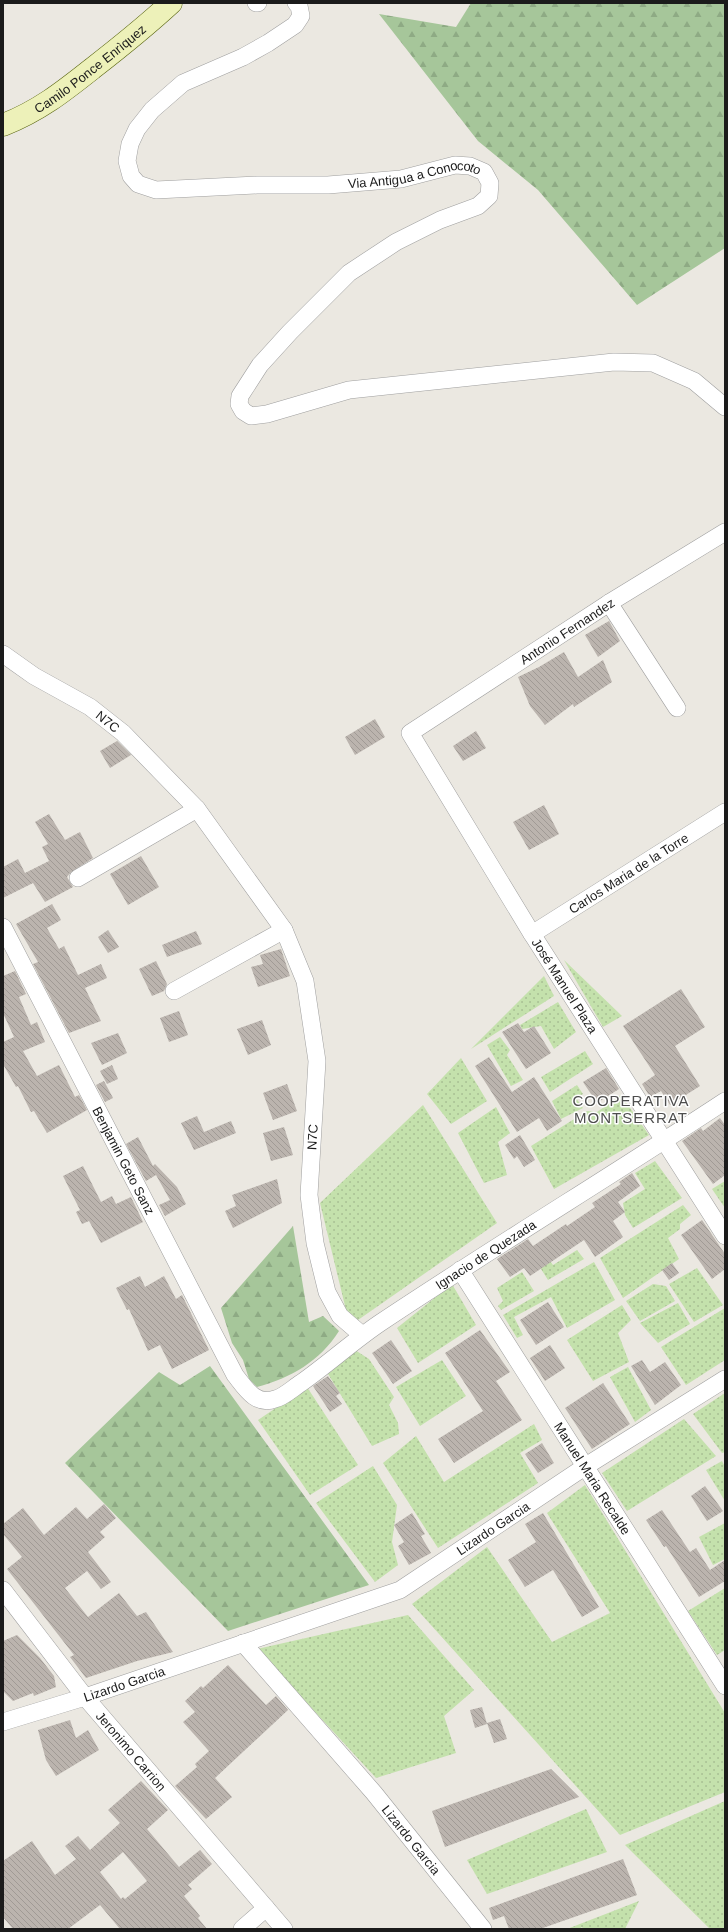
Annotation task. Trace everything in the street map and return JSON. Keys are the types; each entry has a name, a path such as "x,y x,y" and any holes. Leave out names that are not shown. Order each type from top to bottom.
{"main road":[{"name":"Camilo Ponce Enrìquez","path":"3,125 37,110 60,94 129,40 171,3"}],"street":[{"name":"Via Antigua a Conocoto","path":"296,3 299,6 300,16 295,25 290,29 243,57 184,83 152,110 137,129 130,144 128,161 130,176 138,184 156,190 257,185 328,185 401,179 455,165 470,166 484,172 490,183 489,196 478,206 440,220 396,242 349,274 290,332 260,365 240,396 239,404 243,410 251,416 267,414 349,390 614,362 652,363 694,381 725,408"},
{"name":"Antonio Fernandez","path":"410,733 609,603 725,532"},
{"path":"609,603 677,708"},
{"name":"N7C","path":"3,654 34,676 90,707 123,733 197,809 284,930 305,981 317,1061 309,1195 315,1243 327,1292 340,1316 362,1335"},
{"name":"José Manuel Plaza","path":"410,733 532,934 725,1236"},
{"path":"78,878 197,809"},
{"name":"Carlos Maria de la Torre","path":"532,934 725,812"},
{"name":"Benjamin Geto Sanz","path":"3,926 232,1368 248,1393"},
{"path":"174,991 284,930"},
{"name":"Ignacio de Quezada","path":"248,1393 261,1401 276,1399 326,1365 362,1335 460,1270 725,1101"},
{"name":"Manuel Maria Recalde","path":"460,1270 586,1466 719,1666 725,1686"},
{"name":"Lizardo Garcia","path":"3,1722 85,1697 400,1590 586,1466 725,1379"},
{"name":"Jeronimo Carrion","path":"3,1590 85,1697 284,1929"},
{"name":"Lizardo Garcia","path":"244,1643 374,1793 483,1929"},
{"path":"242,1929 266,1908"}],"green space":[{"path":"471,3 725,3 725,248 637,305 538,190 478,141 379,14 456,27"},
{"path":"564,960 622,1016 603,1027"},
{"path":"544,976 554,996 471,1049"},
{"path":"558,1002 576,1032 554,1049 541,1026 522,1029 520,1025"},
{"path":"500,1037 510,1050 507,1055 523,1080 511,1086 487,1045"},
{"path":"585,1051 593,1064 550,1092 541,1077"},
{"path":"461,1058 487,1101 451,1124 427,1094"},
{"path":"577,1085 583,1094 576,1098 583,1108 561,1119 552,1101"},
{"path":"621,1095 649,1135 554,1189 531,1146 587,1111 597,1112"},
{"path":"423,1105 497,1223 358,1320 346,1310 320,1203"},
{"path":"496,1107 510,1133 498,1142 507,1175 484,1183 458,1133"},
{"path":"655,1161 682,1198 633,1228 625,1215 623,1203 645,1189 635,1173"},
{"path":"725,1181 725,1208 712,1189"},
{"path":"683,1205 691,1215 680,1224 680,1229 668,1238 679,1259 623,1298 600,1258"},
{"path":"293,1226 309,1322 323,1316 339,1331 323,1351 304,1367 281,1379 257,1387 249,1379 243,1360 232,1343 221,1308"},
{"path":"577,1250 584,1259 548,1280 536,1261 546,1255 553,1265"},
{"path":"594,1262 615,1300 567,1328 551,1297 514,1317 523,1335 517,1338 503,1315"},
{"path":"697,1268 723,1305 694,1322 669,1284"},
{"path":"522,1272 534,1291 501,1310 498,1306 503,1301 497,1288"},
{"path":"452,1284 476,1325 418,1363 397,1328"},
{"path":"653,1284 666,1286 675,1301 640,1321 626,1301"},
{"path":"678,1303 690,1324 658,1343 640,1323"},
{"path":"622,1305 631,1320 618,1333 629,1362 593,1381 567,1340"},
{"path":"725,1308 725,1360 686,1385 661,1347"},
{"path":"355,1350 369,1359 394,1397 389,1405 398,1423 399,1434 372,1446 328,1374"},
{"path":"442,1360 466,1396 420,1426 396,1387"},
{"path":"210,1366 369,1585 228,1631 65,1463 159,1372 180,1385"},
{"path":"628,1367 651,1410 635,1422 610,1377"},
{"path":"307,1387 358,1465 310,1495 258,1420"},
{"path":"725,1393 725,1452 722,1453 693,1414"},
{"path":"684,1419 716,1456 627,1511 602,1473"},
{"path":"534,1424 542,1440 520,1453 538,1483 438,1548 383,1463 416,1436 444,1482"},
{"path":"722,1461 725,1467 725,1501 706,1470"},
{"path":"373,1466 397,1505 392,1542 398,1565 375,1582 316,1503"},
{"path":"585,1485 725,1713 725,1792 620,1835 412,1604 487,1547 552,1642 610,1613 547,1513"},
{"path":"725,1523 725,1559 713,1565 699,1537"},
{"path":"725,1588 725,1650 717,1655 688,1611"},
{"path":"408,1615 474,1690 444,1716 456,1753 376,1778 257,1649"},
{"path":"725,1801 725,1929 710,1929 625,1845"},
{"path":"586,1809 607,1852 487,1894 467,1860"},
{"path":"639,1901 625,1929 583,1929 582,1927 579,1929 567,1929"}],"building":[{"path":"609,621 620,641 598,657 585,635"},
{"path":"564,652 578,677 603,660 612,682 574,707 573,704 545,725 530,706 518,677 539,667"},
{"path":"375,719 385,737 355,755 345,737"},
{"path":"476,731 486,748 463,761 453,746"},
{"path":"117,741 131,755 110,768 100,751"},
{"path":"544,805 559,834 529,850 513,822"},
{"path":"49,814 65,840 80,832 93,858 70,873 67,877 73,887 45,902 33,883 3,898 3,867 18,859 25,873 49,861 42,847 48,844 35,822"},
{"path":"141,856 159,887 128,905 110,874"},
{"path":"52,904 61,920 47,928 59,949 64,946 78,975 101,964 107,978 85,988 101,1021 69,1033 33,964 38,962 16,924"},
{"path":"108,930 119,947 108,953 98,937"},
{"path":"196,931 202,944 167,957 162,945"},
{"path":"281,949 290,976 258,987 251,967 263,964 260,955"},
{"path":"156,961 167,984 164,991 152,996 139,969"},
{"path":"15,971 26,994 19,997 31,1025 37,1022 45,1042 23,1051 37,1076 59,1065 75,1097 79,1095 87,1110 47,1133 34,1111 31,1112 18,1086 16,1087 3,1064 3,1042 14,1037 3,1013 3,976"},
{"path":"681,989 705,1027 675,1046 700,1086 670,1105 661,1091 650,1097 642,1084 655,1075 623,1026"},
{"path":"179,1011 188,1035 169,1042 160,1018"},
{"path":"262,1020 271,1045 248,1055 237,1029"},
{"path":"518,1023 524,1032 534,1026 551,1053 526,1069 502,1032"},
{"path":"118,1033 127,1053 102,1065 91,1043"},
{"path":"489,1057 512,1092 534,1077 562,1121 547,1131 539,1118 517,1132 475,1066"},
{"path":"112,1065 118,1079 107,1084 100,1071"},
{"path":"606,1068 619,1089 597,1103 583,1082"},
{"path":"104,1081 113,1098 105,1102 96,1085"},
{"path":"287,1084 297,1111 273,1120 263,1093"},
{"path":"197,1116 204,1132 231,1121 236,1133 194,1150 181,1123"},
{"path":"720,1118 725,1125 725,1175 713,1184 682,1141 701,1128 703,1131"},
{"path":"284,1127 293,1155 271,1161 263,1133"},
{"path":"520,1135 535,1160 524,1167 517,1156 514,1159 505,1145"},
{"path":"138,1137 153,1166 155,1164 177,1187 186,1204 165,1216 159,1205 170,1200 156,1175 146,1181 126,1144"},
{"path":"83,1166 101,1202 112,1196 116,1204 131,1197 143,1222 101,1243 89,1221 82,1224 76,1212 80,1210 63,1176"},
{"path":"632,1173 640,1186 618,1202 625,1212 613,1221 623,1237 595,1257 584,1240 530,1276 524,1268 510,1277 497,1259 528,1239 533,1246 566,1224 567,1226 595,1207 592,1203 621,1184 619,1182"},
{"path":"277,1179 282,1203 233,1228 225,1211 236,1206 232,1195"},
{"path":"702,1220 725,1254 725,1269 712,1279 681,1235"},
{"path":"672,1263 679,1273 669,1280 662,1270"},
{"path":"140,1276 145,1287 164,1276 176,1299 182,1295 209,1350 172,1369 160,1345 148,1351 129,1309 127,1310 116,1288"},
{"path":"548,1302 564,1327 536,1345 520,1320"},
{"path":"480,1330 510,1372 496,1381 522,1420 454,1463 438,1439 483,1411 445,1353"},
{"path":"391,1340 412,1371 393,1384 372,1353"},
{"path":"550,1345 565,1368 545,1381 530,1358"},
{"path":"642,1360 650,1372 665,1362 681,1385 655,1405 631,1366"},
{"path":"328,1376 340,1393 336,1396 342,1404 330,1412 313,1386"},
{"path":"603,1383 630,1424 592,1449 565,1408"},
{"path":"542,1443 554,1463 538,1473 525,1454"},
{"path":"705,1486 723,1511 707,1521 691,1496"},
{"path":"104,1504 116,1518 100,1532 105,1537 88,1552 111,1582 101,1589 87,1571 65,1588 88,1617 119,1593 137,1616 146,1612 173,1652 137,1661 86,1678 70,1657 74,1655 7,1569 22,1557 3,1534 3,1524 23,1508 44,1535 76,1507 87,1519"},
{"path":"662,1510 690,1552 696,1548 710,1570 725,1560 725,1581 699,1597 666,1546 664,1547 646,1520"},
{"path":"412,1513 425,1534 421,1536 431,1553 409,1565 398,1546 404,1542 394,1525"},
{"path":"543,1513 599,1607 582,1617 553,1570 525,1587 508,1560 536,1542 525,1524"},
{"path":"17,1635 40,1658 54,1676 56,1687 34,1696 33,1693 13,1701 3,1691 3,1641"},
{"path":"228,1665 266,1705 276,1696 288,1710 215,1778 232,1797 206,1819 175,1786 197,1767 195,1764 209,1751 183,1722 195,1712 185,1701 201,1686 203,1688"},
{"path":"482,1707 487,1724 475,1728 470,1710"},
{"path":"500,1719 507,1739 494,1743 487,1723"},
{"path":"70,1720 76,1738 88,1730 99,1750 56,1776 46,1760 38,1730"},
{"path":"551,1769 579,1797 445,1847 432,1811"},
{"path":"141,1781 168,1810 147,1829 179,1867 200,1850 212,1864 188,1885 192,1889 184,1896 200,1916 198,1918 207,1929 120,1929 100,1905 68,1929 13,1929 3,1917 3,1861 32,1841 55,1875 76,1859 65,1846 78,1836 90,1850 120,1823 108,1810","holes":["123,1852 147,1881 125,1899 123,1897 121,1899 100,1872"]},
{"path":"623,1859 637,1895 540,1929 509,1929 504,1916 493,1920 489,1908"}],"district":[{"name":"COOPERATIVA MONTSERRAT","path":"631,1110"}]}
